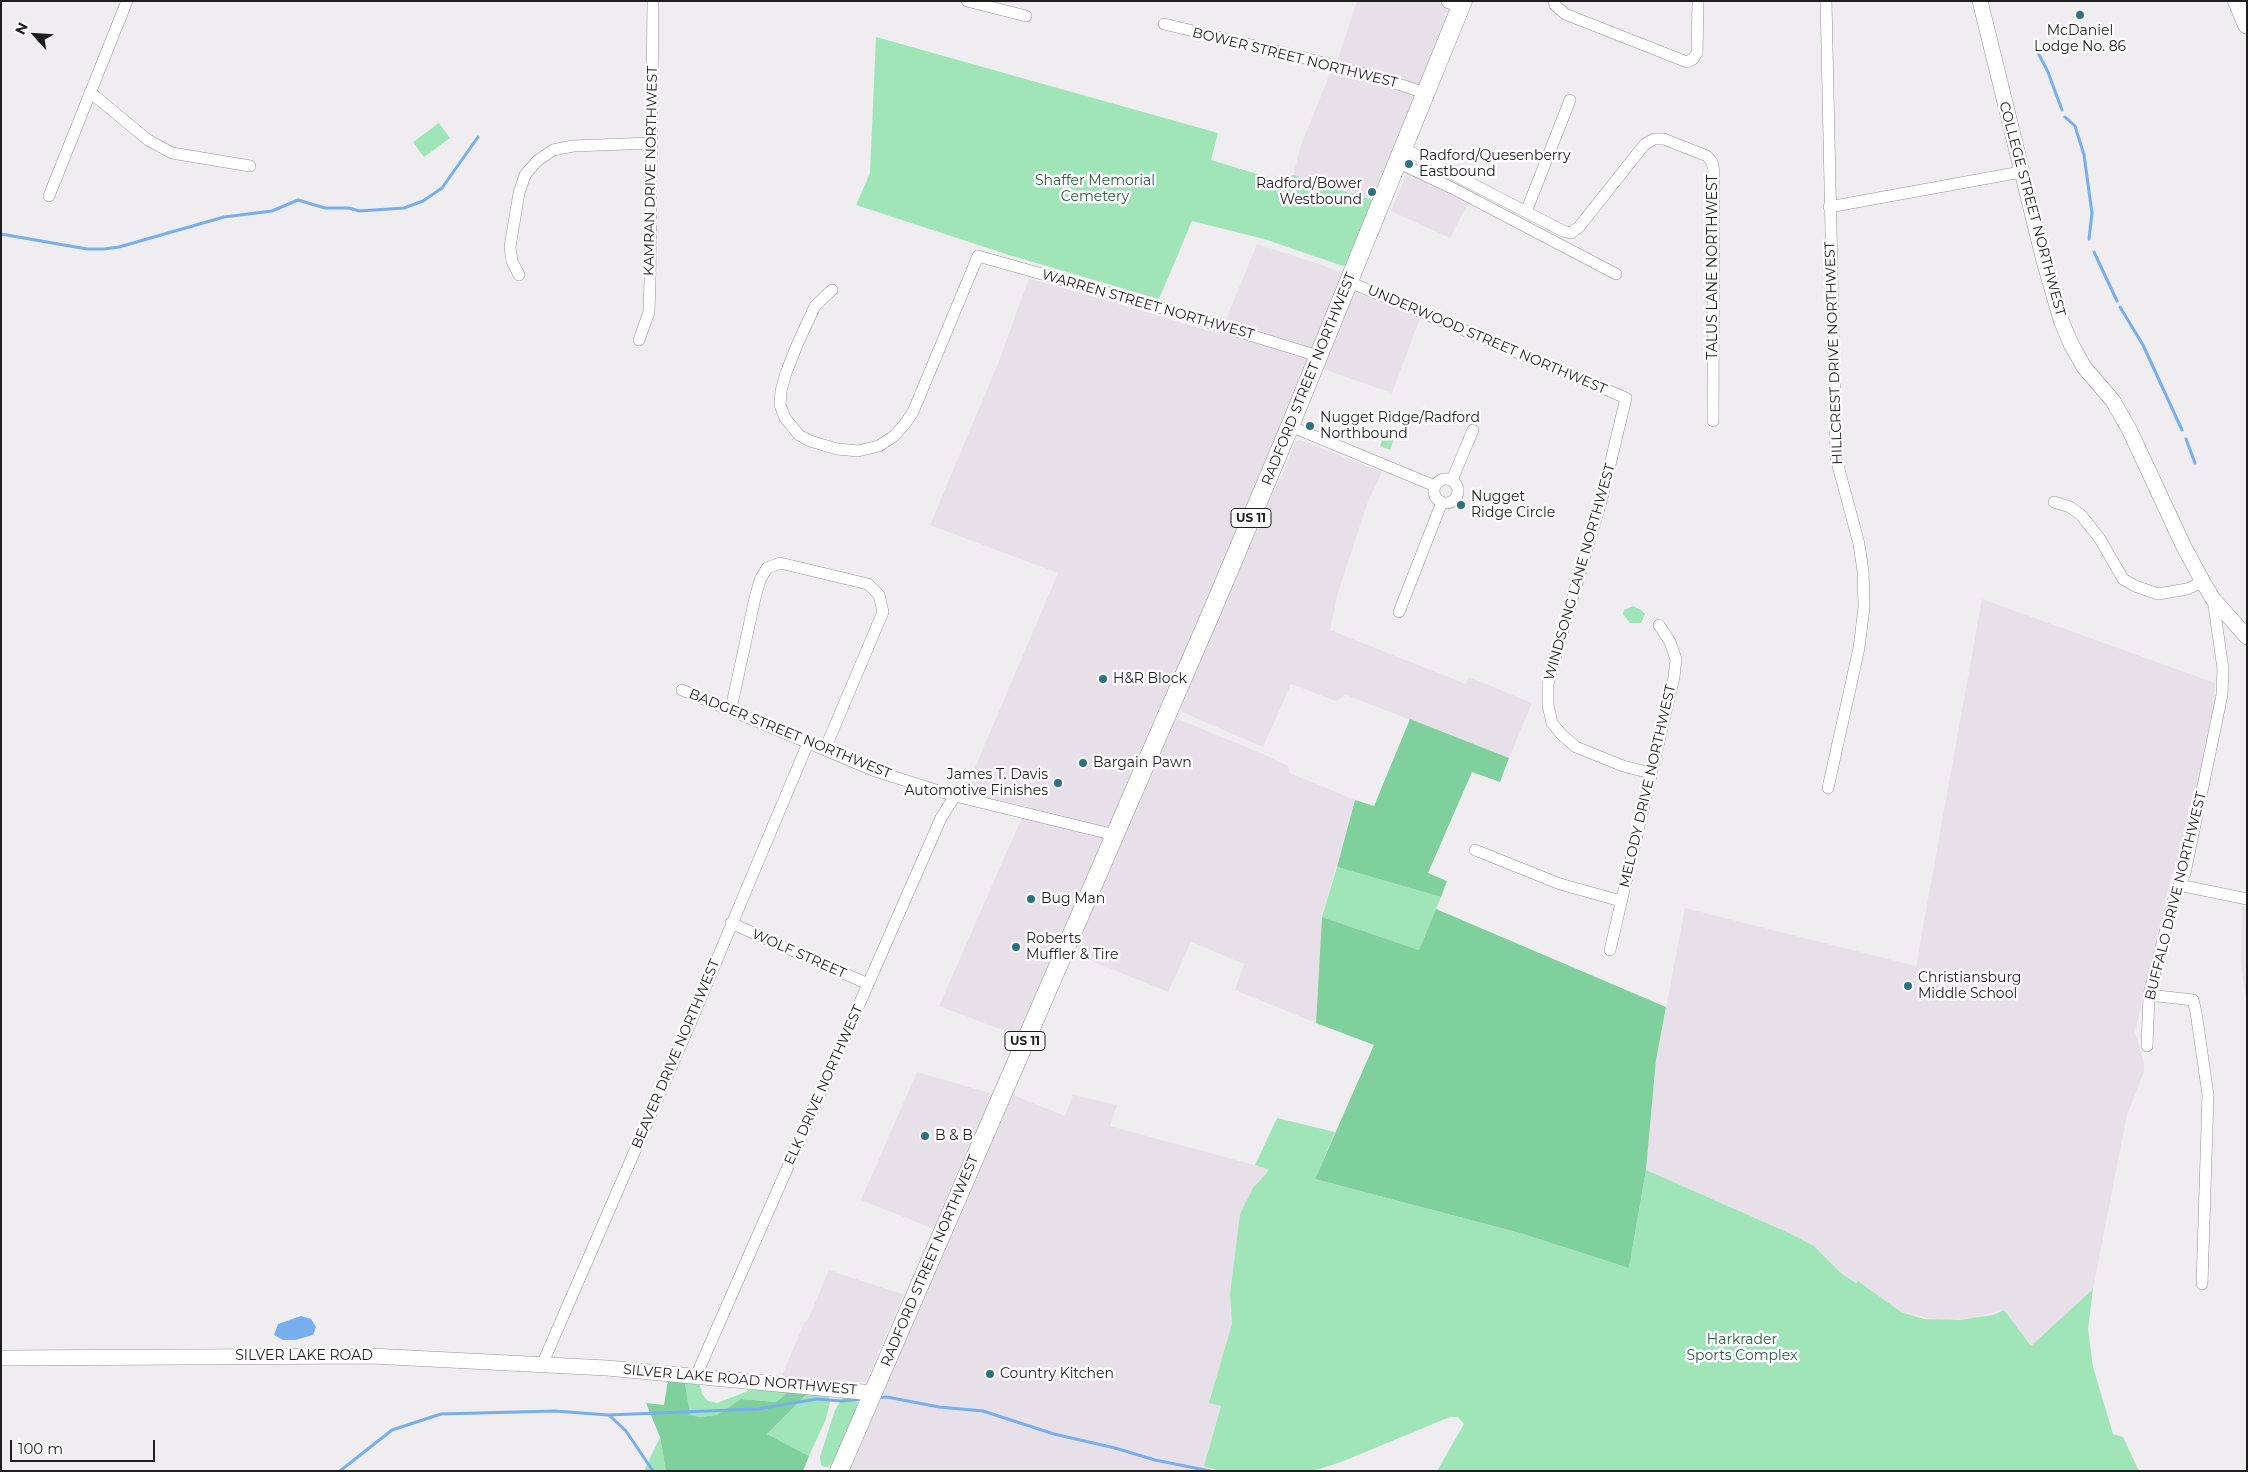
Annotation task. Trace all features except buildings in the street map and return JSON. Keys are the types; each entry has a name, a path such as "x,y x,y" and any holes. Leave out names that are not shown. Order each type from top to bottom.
{"main road":[{"path":"2237,1 2247,25"},
{"name":"RADFORD STREET NORTHWEST","path":"839,1471 1290,426 1425,93 1458,2"}],"street":[{"path":"49,196 127,1"},
{"name":"KAMRAN DRIVE NORTHWEST","path":"639,340 649,312 653,1"},
{"path":"967,1 1026,16"},
{"path":"1554,1 1555,5 1565,14 1687,62 1693,59 1697,53 1698,1"},
{"name":"HILLCREST DRIVE NORTHWEST","path":"1826,1 1829,207 1836,458 1859,544 1863,571 1864,607 1859,648 1828,788"},
{"name":"COLLEGE STREET NORTHWEST","path":"1980,1 2020,172 2061,320 2071,344 2084,367 2112,401 2129,429 2184,547 2213,599 2247,637"},
{"name":"BOWER STREET NORTHWEST","path":"1164,24 1380,78 1425,93"},
{"path":"90,92 148,140 172,153 250,166"},
{"path":"1526,212 1570,100"},
{"name":"TALUS LANE NORTHWEST","path":"1400,155 1571,233 1579,227 1644,145 1654,139 1664,139 1707,156 1712,162 1714,171 1713,421"},
{"path":"519,275 512,261 510,247 519,193 525,175 537,161 553,150 573,146 651,143"},
{"path":"1400,155 1452,188 1616,274"},
{"path":"1829,207 2020,172"},
{"name":"WARREN STREET NORTHWEST","path":"832,290 815,306 797,345 781,390 780,405 785,418 799,435 822,446 837,450 858,451 879,446 894,436 913,412 978,256 1159,307 1318,356"},
{"name":"UNDERWOOD STREET NORTHWEST","path":"1349,282 1626,398"},
{"name":"WINDSONG LANE NORTHWEST","path":"1626,398 1602,498 1548,684 1548,705 1552,722 1562,736 1576,747 1623,766 1651,773"},
{"path":"1290,426 1435,486"},
{"path":"1452,480 1473,430"},
{"path":"1440,480 1452,480 1458,490 1456,497 1450,502 1442,502 1436,498 1435,486 1440,480"},
{"path":"1399,612 1442,502"},
{"path":"2054,502 2070,508 2081,515 2096,533 2123,579 2135,586 2158,594 2187,589 2203,582"},
{"path":"731,709 755,598 760,580 767,568 780,563 868,584 879,595 882,612 825,749"},
{"name":"BUFFALO DRIVE NORTHWEST","path":"2148,1046 2149,995 2173,901 2185,872 2222,695 2223,669 2213,599"},
{"name":"MELODY DRIVE NORTHWEST","path":"1610,950 1674,677 1676,659 1670,642 1659,625"},
{"name":"BADGER STREET NORTHWEST","path":"682,690 875,771 955,796 1115,835"},
{"name":"BEAVER DRIVE NORTHWEST","path":"542,1365 690,1026 731,923 808,743"},
{"name":"ELK DRIVE NORTHWEST","path":"696,1376 941,818 955,796"},
{"path":"1475,850 1560,884 1621,901"},
{"path":"2179,885 2247,900"},
{"name":"WOLF STREET","path":"731,923 868,984"},
{"path":"2149,995 2193,1000 2196,1012 2208,1094 2202,1284"},
{"name":"SILVER LAKE ROAD","path":"1,1358 371,1356 607,1368"},
{"name":"SILVER LAKE ROAD NORTHWEST","path":"607,1368 873,1393"}],"shaded area":[{"path":"1357,1 1453,1 1372,200 1293,175 1301,145 1331,71 1334,71"},
{"path":"1411,163 1418,163 1474,192 1450,238 1391,211"},
{"path":"1257,244 1325,266 1343,275 1216,581 1018,1036 939,1006 1027,806 964,793 1058,573 930,525 999,361 1029,278 1220,334"},
{"path":"1357,293 1420,318 1392,393 1323,369 1353,295"},
{"path":"1300,440 1382,472 1367,504 1338,593 1330,630 1466,684 1469,677 1532,703 1509,758 1346,695 1336,701 1291,684 1263,747 1182,712 1181,705 1269,498 1281,478 1296,441"},
{"name":"Christiansburg Middle School","path":"1982,599 2215,683 2214,706 2182,858 2179,869 2172,874 2135,1032 2144,1063 2144,1072 2127,1115 2093,1289 2031,1346 2004,1310 1974,1318 1941,1321 1901,1312 1858,1281 1856,1283 1842,1274 1814,1246 1789,1233 1646,1170 1656,1060 1685,908 1916,966"},
{"path":"1178,719 1263,754 1288,766 1290,773 1355,800 1322,917 1316,1023 1235,990 1244,964 1191,942 1168,992 1072,953 1173,722"},
{"path":"2242,907 2247,908 2247,1006 2241,964"},
{"path":"917,1072 993,1094 934,1229 861,1200"},
{"path":"1011,1094 1065,1116 1073,1095 1117,1105 1110,1126 1269,1169 1253,1188 1230,1294 1232,1324 1210,1403 1221,1406 1204,1466 1219,1471 849,1471"},
{"path":"829,1270 905,1295 866,1382 781,1378 804,1323 808,1319"}],"green space":[{"name":"Shaffer Memorial Cemetery","path":"876,37 1218,133 1211,160 1277,180 1293,175 1372,200 1347,264 1343,266 1264,239 1192,221 1159,299 1009,255 856,205 870,173"},
{"path":"439,123 450,138 424,157 413,142"},
{"path":"1386,429 1396,433 1390,450 1380,446"},
{"path":"1633,606 1645,614 1641,623 1630,623 1623,614 1624,610"},
{"path":"1410,719 1509,758 1500,782 1472,772 1428,873 1447,881 1441,897 1337,867 1355,800 1374,806"},
{"path":"1337,867 1441,897 1419,950 1322,917"},
{"path":"1436,909 1666,1007 1656,1060 1646,1170 1629,1268 1520,1233 1315,1179 1374,1045 1316,1023 1322,917 1419,950"},
{"name":"Harkrader Sports Complex","path":"1277,1118 1335,1132 1315,1179 1520,1233 1629,1268 1646,1170 1789,1233 1814,1246 1842,1274 1856,1283 1858,1281 1901,1312 1924,1319 1959,1320 1993,1315 2004,1310 2031,1346 2093,1289 2088,1329 2093,1367 2113,1434 2123,1437 2139,1471 1437,1471 1464,1424 1458,1417 1450,1417 1341,1462 1319,1469 1303,1471 1219,1471 1204,1466 1221,1406 1209,1403 1232,1324 1230,1294 1240,1214 1253,1188 1269,1170 1255,1165"},
{"path":"668,1380 685,1383 690,1415 699,1417 717,1415 741,1399 776,1402 788,1392 807,1394 767,1434 809,1456 803,1471 666,1471 660,1437 646,1403 664,1405"},
{"path":"685,1383 700,1385 702,1394 708,1401 717,1403 753,1389 788,1392 776,1402 741,1399 717,1415 699,1417 690,1416"},
{"path":"807,1394 829,1397 830,1402 826,1419 809,1456 767,1434"},
{"path":"856,1396 858,1406 835,1460 828,1467 824,1467 821,1465 820,1457 835,1410 843,1397"},
{"path":"660,1437 666,1471 644,1471"}],"water":[{"path":"301,1316 311,1319 316,1327 313,1335 295,1340 283,1340 274,1335 278,1324"}],"waterway":[{"path":"2036,49 2048,72 2062,110"},
{"path":"2065,117 2075,126 2084,155 2092,213 2089,239"},
{"path":"1,234 87,249 104,249 119,247 224,217 272,211 298,200 325,208 349,208 359,211 404,208 423,201 442,188 478,137"},
{"path":"2094,252 2117,301"},
{"path":"2120,307 2143,345 2182,430"},
{"path":"2186,439 2195,463"},
{"path":"876,1398 887,1397 939,1407 983,1411 1054,1434 1115,1448 1155,1460 1210,1471"},
{"path":"340,1471 392,1430 441,1414 555,1411 608,1415 757,1409 817,1399 842,1401 863,1399"},
{"path":"609,1415 626,1431 653,1471"}],"place":[{"name":"McDaniel Lodge No. 86","path":"2080,15"},
{"name":"Radford/Quesenberry Eastbound","path":"1409,164"},
{"name":"Radford/Bower Westbound","path":"1372,192"},
{"name":"Nugget Ridge/Radford Northbound","path":"1310,426"},
{"name":"Nugget Ridge Circle","path":"1461,505"},
{"name":"H&R Block","path":"1103,679"},
{"name":"Bargain Pawn","path":"1083,763"},
{"name":"James T. Davis Automotive Finishes","path":"1058,783"},
{"name":"Bug Man","path":"1031,899"},
{"name":"Roberts Muffler & Tire","path":"1016,947"},
{"name":"Christiansburg Middle School","path":"1908,986"},
{"name":"B & B","path":"925,1136"},
{"name":"Country Kitchen","path":"990,1374"}]}
